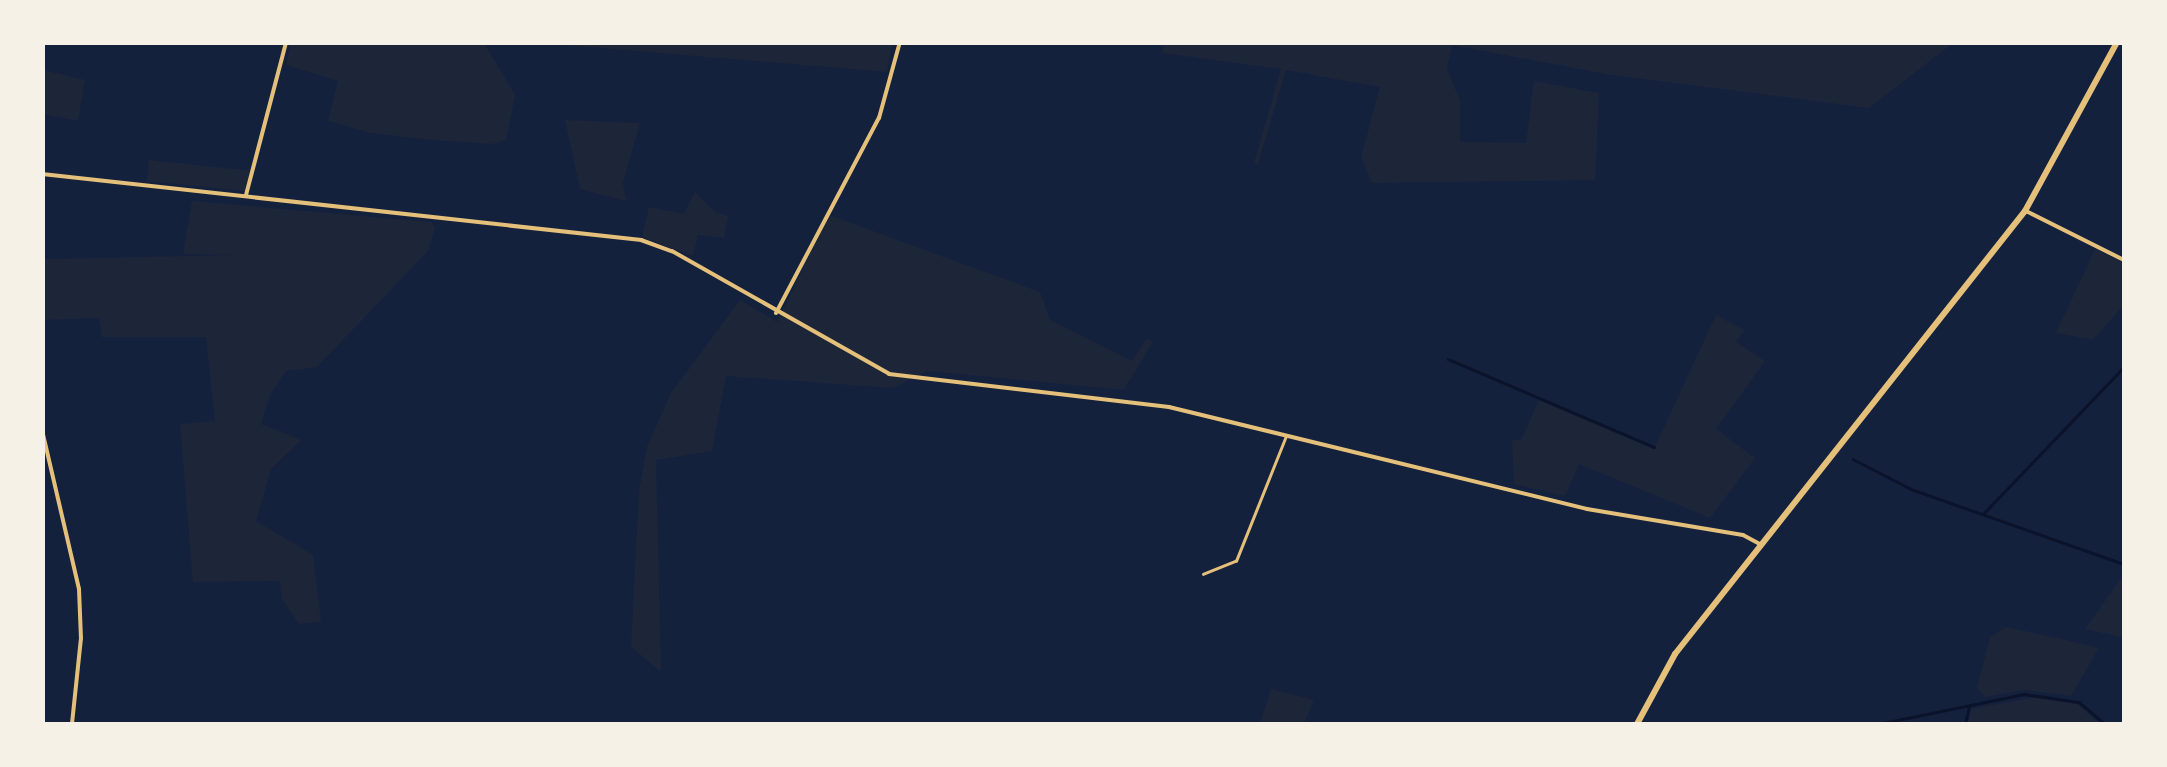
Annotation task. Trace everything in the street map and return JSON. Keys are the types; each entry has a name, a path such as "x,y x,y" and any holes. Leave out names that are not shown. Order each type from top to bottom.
{"main road":[{"path":"1637,724 1675,654 2025,210 2113,44"}],"street":[{"path":"246,196 286,42"},
{"path":"776,314 879,118 900,42"},
{"path":"42,174 642,240 672,250 776,314 889,374 1169,407 1587,508 1744,534 1762,545"},
{"path":"2025,210 2124,260"},
{"path":"42,430 79,589 81,638 72,724"}],"lane":[{"path":"1204,574 1236,561 1287,435"}],"shaded area":[{"path":"1164,42 1953,43 1869,108 1611,75 1452,45 1447,69 1460,100 1460,142 1526,143 1534,81 1599,93 1595,180 1372,183 1361,157 1380,87 1286,70 1258,164 1254,163 1281,69 1162,53"},
{"path":"291,43 484,43 515,95 506,140 494,144 432,140 371,133 328,121 338,81 286,65"},
{"path":"540,43 892,43 887,72"},
{"path":"43,70 85,80 78,121 43,114"},
{"path":"565,120 640,123 623,183 626,201 580,189"},
{"path":"149,160 249,171 247,191 147,181"},
{"path":"695,192 716,213 728,216 724,238 698,235 693,256 642,237 649,207 684,214"},
{"path":"192,201 431,222 435,228 428,251 317,367 286,371 270,395 261,424 301,440 271,469 256,521 313,555 321,622 299,624 282,599 280,581 193,582 180,424 215,421 206,337 102,337 99,318 43,320 43,259 234,255 183,254"},
{"path":"829,215 1040,292 1050,320 1132,361 1147,338 1153,341 1124,390 927,371 893,388 726,376 712,451 656,460 661,672 631,647 639,491 647,447 671,393 740,300 777,322"},
{"path":"2095,249 2124,263 2124,305 2093,340 2056,333"},
{"path":"1716,315 1744,330 1736,342 1765,361 1716,429 1755,458 1710,518 1579,464 1565,496 1514,484 1512,441 1522,439 1539,400 1654,449"},
{"path":"2124,574 2124,638 2085,629 2115,587"},
{"path":"2006,627 2099,648 2071,696 2024,690 1985,697 1977,688 1990,637"},
{"path":"1271,689 1314,700 1304,724 1260,724"},
{"path":"2037,697 2077,704 2100,724 1968,724 1971,709"}],"waterway":[{"path":"1448,359 1654,447"},
{"path":"1983,514 2124,367"},
{"path":"1853,459 1911,489 2124,564"},
{"path":"1878,724 2024,694 2079,702 2105,724"},
{"path":"1965,724 1969,706"}]}
